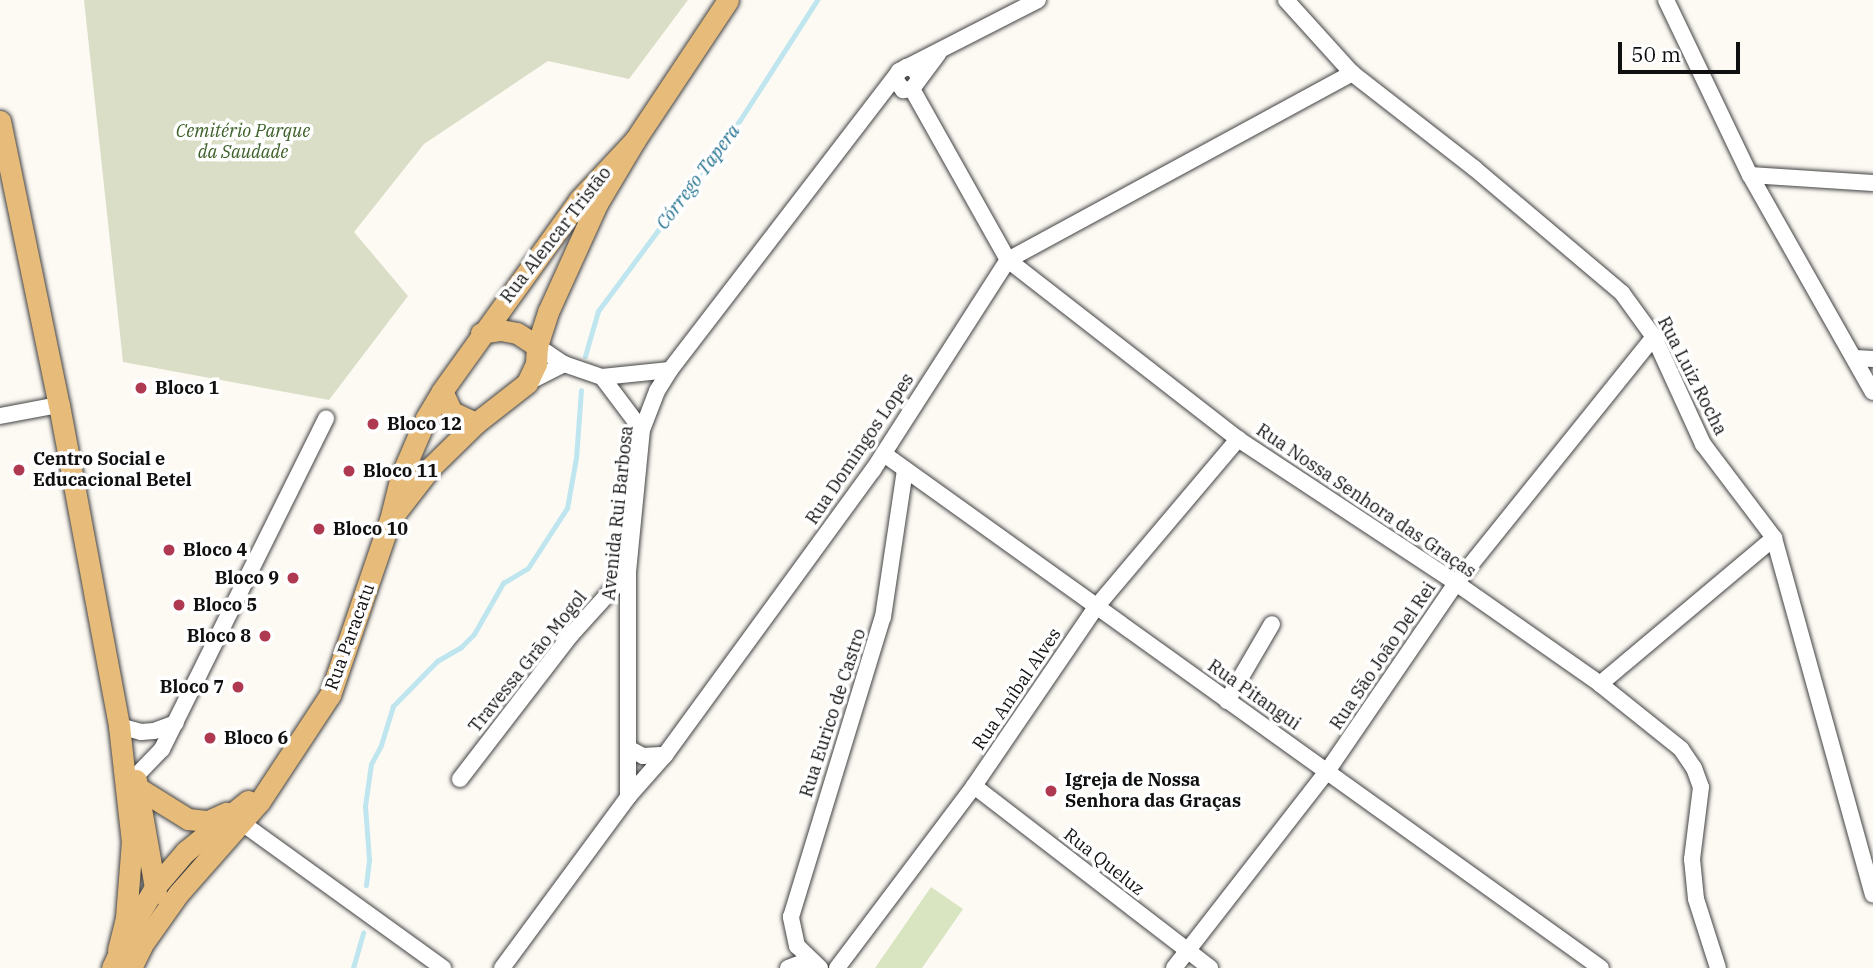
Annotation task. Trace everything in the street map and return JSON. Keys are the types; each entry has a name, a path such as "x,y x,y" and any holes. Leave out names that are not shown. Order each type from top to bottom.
{"main road":[{"name":"Rua Alencar Tristão","path":"537,346 548,312 597,204 635,139 728,0"},
{"path":"0,121 59,405 119,726 132,841 126,918 115,959"},
{"name":"Rua Alencar Tristão","path":"481,333 579,200 635,139"},
{"path":"481,333 501,330 517,333 537,346 536,365 527,383"},
{"name":"Rua Paracatu","path":"131,968 142,945 177,894 240,815 272,782 304,740 330,695 390,520 401,476 426,418 481,333"},
{"name":"Rua Paracatu","path":"390,520 431,467 476,423 527,383"},
{"path":"442,391 452,412 476,423"},
{"path":"119,726 136,782 156,886 154,917 142,945"},
{"path":"136,782 188,819 208,821 240,815"},
{"name":"Rua Paracatu","path":"115,959 156,886 185,852 240,815"}],"street":[{"name":"Avenida Rui Barbosa","path":"628,797 628,572 642,430 657,391 670,370 877,98 907,80 939,52 1038,0"},
{"name":"Rua Luiz Rocha","path":"1286,0 1352,73 1474,168 1622,293 1654,337 1703,444 1774,538 1873,895"},
{"path":"1666,0 1750,175 1873,392"},
{"name":"Rua Domingos Lopes","path":"502,968 628,797 665,755 884,454 1008,260 1352,73"},
{"name":"Rua Nossa Senhora das Graças","path":"907,80 1008,260 1238,439 1456,583 1600,684 1681,749 1698,776 1701,807 1692,859 1696,899 1718,968"},
{"path":"1750,175 1873,183"},
{"name":"Rua São João Del Rei","path":"1174,968 1186,949 1328,771 1456,583 1654,337"},
{"path":"537,346 564,363 602,377 670,370"},
{"path":"1855,358 1873,359"},
{"path":"527,383 564,363"},
{"path":"602,377 642,430"},
{"path":"0,416 59,405"},
{"path":"136,782 162,749 176,723 326,418"},
{"name":"Rua Aníbal Alves","path":"837,968 974,786 1097,606 1238,439"},
{"name":"Rua Pitangui","path":"884,454 1601,968"},
{"name":"Rua Eurico de Castro","path":"814,964 797,946 793,932 794,900 883,617 905,470"},
{"path":"1600,684 1774,538"},
{"name":"Travessa Grão Mogol","path":"460,779 571,635 628,572"},
{"path":"1227,701 1272,624"},
{"path":"119,726 141,732 155,731 176,723"},
{"path":"628,748 643,756 665,755"},
{"name":"Rua Queluz","path":"974,786 1210,968"},
{"path":"240,815 443,968"},
{"path":"788,968 814,964"}],"green space":[{"name":"Cemitério Parque da Saudade","path":"84,0 688,0 629,79 548,61 424,144 354,232 408,296 329,400 123,362"},
{"path":"931,887 963,909 922,968 875,968"}],"waterway":[{"name":"Córrego Tapera","path":"585,356 598,311 740,120 817,0"},
{"name":"Córrego Tapera","path":"366,885 369,859 365,806 371,764 381,745 393,706 437,661 461,647 474,634 503,583 528,568 567,508 576,458 581,390"},
{"name":"Córrego Tapera","path":"353,968 363,932"}],"place":[{"name":"Bloco 1","path":"141,388"},
{"name":"Bloco 12","path":"373,424"},
{"name":"Centro Social e Educacional Betel","path":"19,470"},
{"name":"Bloco 11","path":"349,471"},
{"name":"Bloco 10","path":"319,529"},
{"name":"Bloco 4","path":"169,550"},
{"name":"Bloco 9","path":"293,578"},
{"name":"Bloco 5","path":"179,605"},
{"name":"Bloco 8","path":"265,636"},
{"name":"Bloco 7","path":"238,687"},
{"name":"Bloco 6","path":"210,738"},
{"name":"Igreja de Nossa Senhora das Graças","path":"1051,791"}]}
